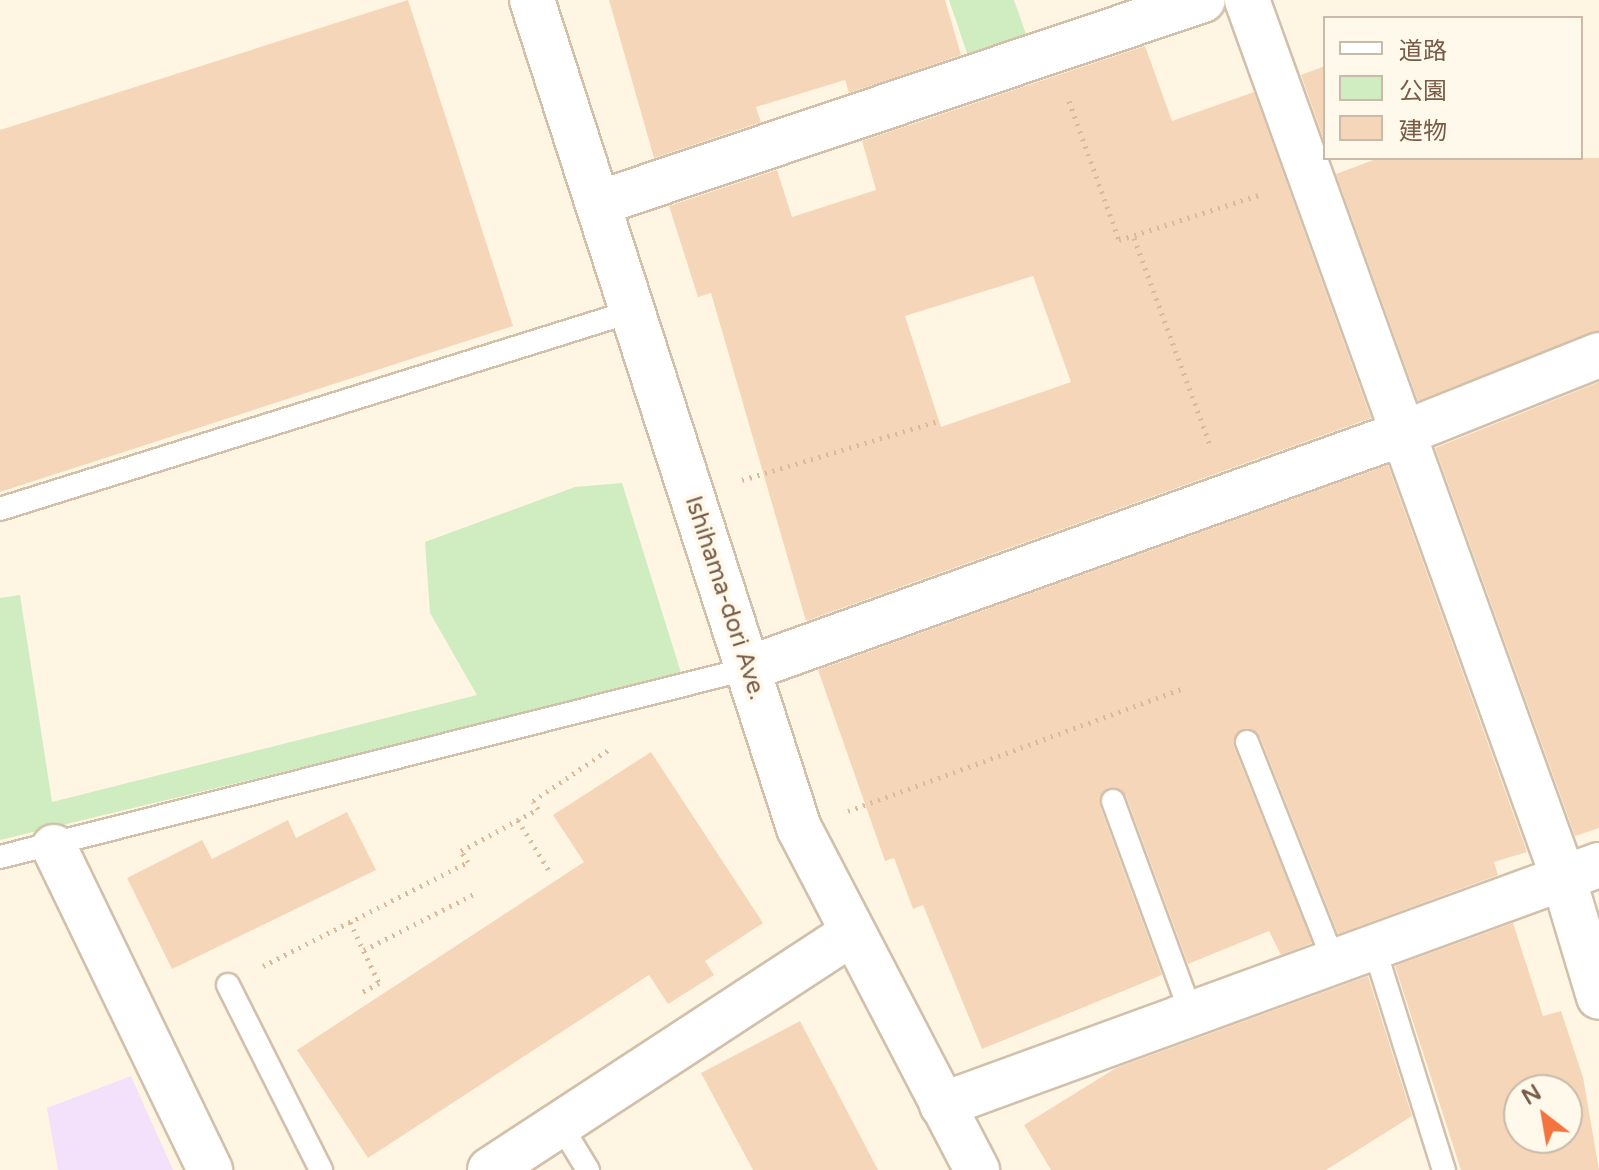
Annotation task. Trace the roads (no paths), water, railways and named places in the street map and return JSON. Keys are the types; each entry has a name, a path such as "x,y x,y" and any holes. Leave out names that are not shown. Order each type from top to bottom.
{"street":[{"name":"Ishihama-dori Ave.","path":"532,0 799,828 851,934 977,1170"},
{"path":"599,203 1203,0"},
{"path":"1247,0 1404,433 1581,871 1599,997"},
{"path":"747,669 1404,433 1599,355"},
{"path":"54,847 210,1170"},
{"path":"942,1105 1581,871"},
{"path":"490,1170 851,934"}],"lane":[{"path":"0,509 633,311"},
{"path":"0,857 54,847 747,669"},
{"path":"1247,742 1354,954 1444,1170"},
{"path":"1113,801 1191,1013"},
{"path":"228,985 321,1170"},
{"path":"560,1124 588,1170"}]}
